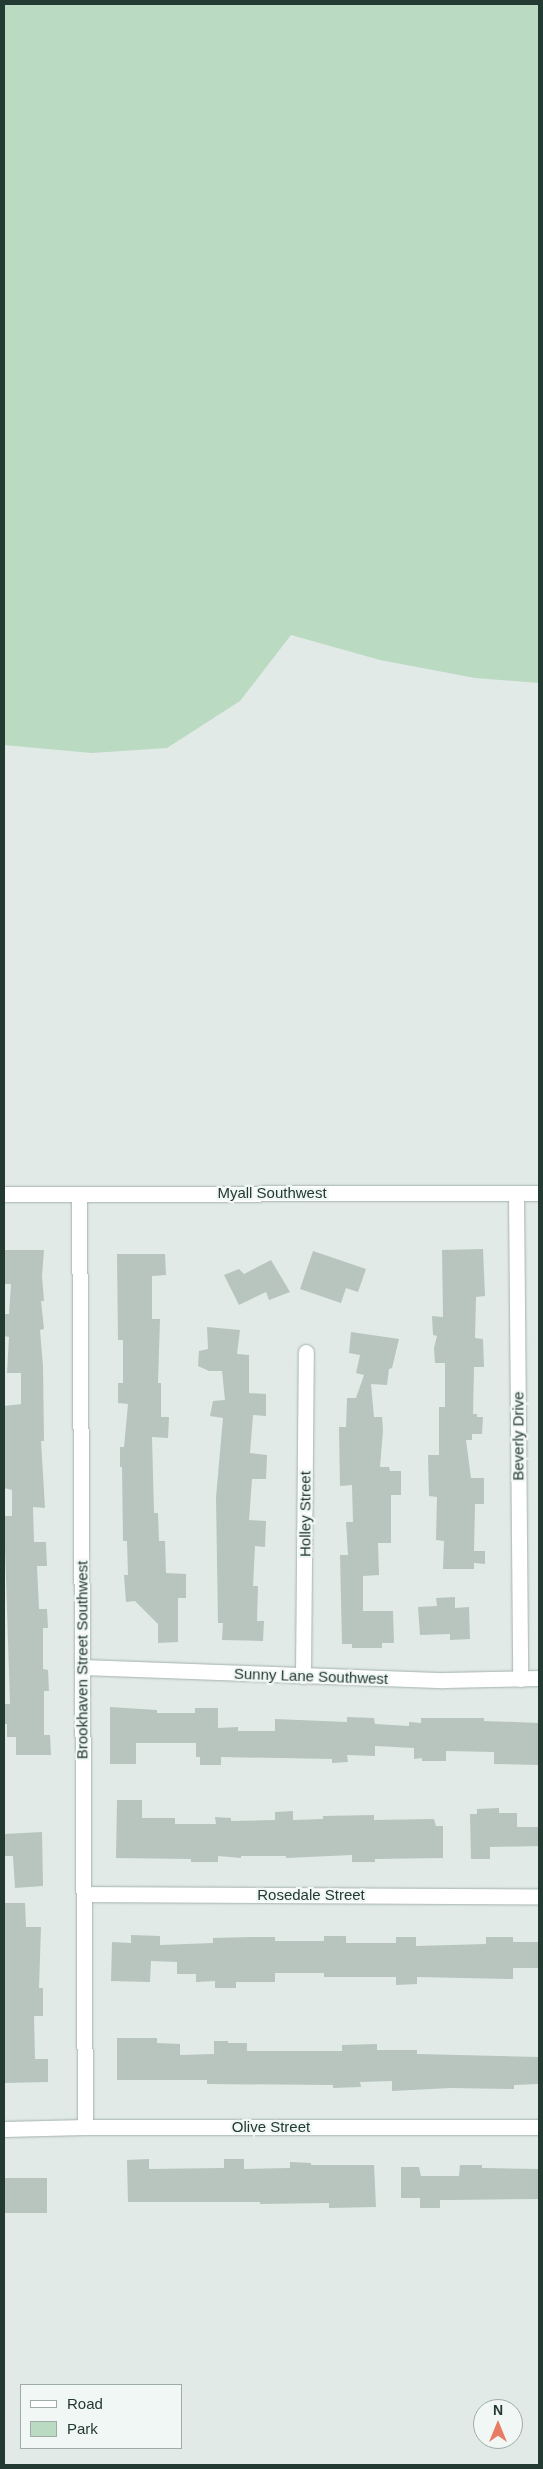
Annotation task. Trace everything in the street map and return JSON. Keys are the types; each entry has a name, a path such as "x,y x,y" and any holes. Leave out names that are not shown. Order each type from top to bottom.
{"street":[{"name":"Beverly Drive","path":"516,1193 520,1679"},
{"name":"Myall Southwest","path":"4,1194 539,1193"},
{"name":"Brookhaven Street Southwest","path":"79,1194 85,2126"},
{"name":"Holley Street","path":"304,1676 306,1352"},
{"name":"Sunny Lane Southwest","path":"82,1667 444,1680 539,1678"},
{"name":"Rosedale Street","path":"84,1894 539,1896"},
{"name":"Olive Street","path":"4,2129 85,2126 539,2126"}],"green space":[{"path":"4,4 539,4 539,683 475,678 380,660 291,635 240,701 167,748 92,753 4,745"}],"building":[{"path":"483,1249 485,1296 476,1297 475,1338 483,1339 484,1367 474,1367 473,1414 477,1414 477,1417 483,1417 482,1434 472,1434 472,1440 466,1440 471,1478 484,1478 484,1504 475,1504 474,1551 485,1551 485,1564 474,1563 474,1569 443,1569 444,1541 436,1540 437,1497 429,1496 428,1455 439,1455 439,1407 445,1407 445,1363 435,1363 434,1348 437,1336 433,1335 432,1316 443,1317 442,1250"},
{"path":"4,1250 44,1250 42,1276 44,1301 41,1301 44,1329 40,1330 43,1366 44,1441 41,1441 45,1508 33,1507 34,1542 46,1542 47,1566 37,1566 39,1609 47,1609 48,1628 43,1628 43,1669 48,1670 49,1691 44,1691 44,1735 50,1735 51,1755 16,1755 16,1737 7,1737 7,1724 4,1724 4,1704 10,1704 4,1516 12,1516 12,1490 4,1488 4,1406 21,1404 21,1373 7,1373 9,1337 4,1336 4,1314 9,1314 11,1284 4,1284"},
{"path":"313,1251 366,1269 358,1292 346,1288 341,1303 300,1289"},
{"path":"117,1254 165,1254 166,1275 152,1276 152,1319 160,1319 158,1383 161,1383 161,1417 169,1417 168,1438 152,1437 154,1513 158,1513 159,1541 165,1541 166,1573 186,1574 186,1598 178,1598 178,1642 158,1643 158,1624 135,1601 126,1602 124,1575 128,1575 127,1541 123,1541 120,1447 124,1447 128,1404 118,1403 118,1383 123,1383 123,1340 118,1340"},
{"path":"271,1260 290,1292 269,1300 266,1292 239,1305 224,1275 239,1269 244,1274"},
{"path":"207,1327 240,1330 237,1354 249,1355 249,1393 266,1394 266,1416 253,1415 250,1453 267,1455 266,1479 252,1479 249,1520 266,1521 265,1547 255,1546 253,1586 258,1586 257,1621 264,1621 263,1641 222,1640 223,1623 218,1623 216,1497 223,1418 210,1416 213,1401 225,1400 222,1371 209,1371 198,1366 199,1351 208,1349"},
{"path":"351,1332 399,1339 392,1368 389,1369 387,1385 371,1384 374,1417 382,1417 383,1430 380,1467 389,1467 390,1471 401,1471 401,1495 391,1495 391,1543 378,1543 379,1575 363,1576 363,1611 393,1611 394,1643 382,1643 382,1648 352,1648 352,1644 342,1644 340,1555 348,1555 346,1522 353,1522 352,1485 340,1486 339,1427 346,1427 347,1398 356,1398 364,1375 356,1373 360,1355 349,1353"},
{"path":"455,1597 455,1608 469,1607 470,1639 450,1640 450,1634 420,1635 418,1607 437,1606 436,1598"},
{"path":"110,1707 157,1710 157,1713 195,1713 195,1708 218,1708 218,1728 238,1727 238,1731 275,1731 275,1719 347,1722 347,1717 374,1718 375,1724 409,1726 409,1722 421,1723 421,1718 484,1718 484,1721 539,1723 539,1765 494,1764 494,1752 446,1751 446,1761 422,1761 422,1758 414,1759 414,1748 375,1746 375,1756 347,1755 348,1762 332,1763 332,1759 221,1757 221,1765 200,1765 200,1757 196,1757 196,1743 136,1743 136,1764 110,1764"},
{"path":"117,1800 142,1800 142,1818 175,1818 175,1824 216,1824 215,1817 231,1818 231,1821 275,1820 275,1812 293,1811 293,1820 323,1819 323,1816 374,1815 374,1820 434,1819 436,1826 443,1826 443,1858 375,1859 375,1862 352,1862 352,1855 286,1858 286,1856 241,1856 241,1858 218,1856 218,1862 191,1862 191,1859 116,1858"},
{"path":"499,1808 499,1813 517,1813 517,1827 539,1827 539,1846 490,1847 490,1859 471,1859 470,1814 477,1814 477,1809"},
{"path":"42,1832 43,1886 15,1888 13,1856 5,1856 4,1834"},
{"path":"4,1903 25,1903 26,1927 41,1927 39,1988 43,1988 43,2016 34,2016 35,2059 48,2059 48,2082 4,2083"},
{"path":"131,1935 160,1936 160,1945 213,1943 213,1938 275,1937 275,1941 324,1941 324,1936 346,1936 346,1943 396,1943 396,1937 416,1937 416,1946 486,1944 486,1937 513,1937 513,1942 539,1942 539,1968 513,1968 513,1979 417,1977 417,1984 396,1985 396,1977 324,1977 324,1973 275,1973 275,1982 236,1982 236,1988 215,1988 215,1981 196,1982 196,1974 177,1974 177,1962 151,1961 150,1982 111,1981 112,1942 131,1943"},
{"path":"117,2038 157,2038 157,2043 180,2044 180,2055 214,2054 214,2041 228,2041 228,2043 247,2043 247,2051 342,2051 342,2045 377,2044 377,2050 417,2050 417,2054 539,2057 539,2084 514,2085 514,2089 450,2088 392,2091 392,2081 360,2082 361,2087 333,2088 333,2085 207,2084 207,2080 117,2080"},
{"path":"149,2159 149,2169 224,2168 224,2159 244,2159 244,2169 290,2168 290,2162 311,2163 311,2165 374,2165 376,2207 329,2208 329,2203 128,2202 127,2160"},
{"path":"460,2165 482,2165 482,2168 539,2169 539,2199 440,2200 440,2208 420,2208 420,2198 401,2198 401,2167 419,2167 421,2176 459,2176"},
{"path":"4,2178 47,2178 47,2213 4,2213"}]}
